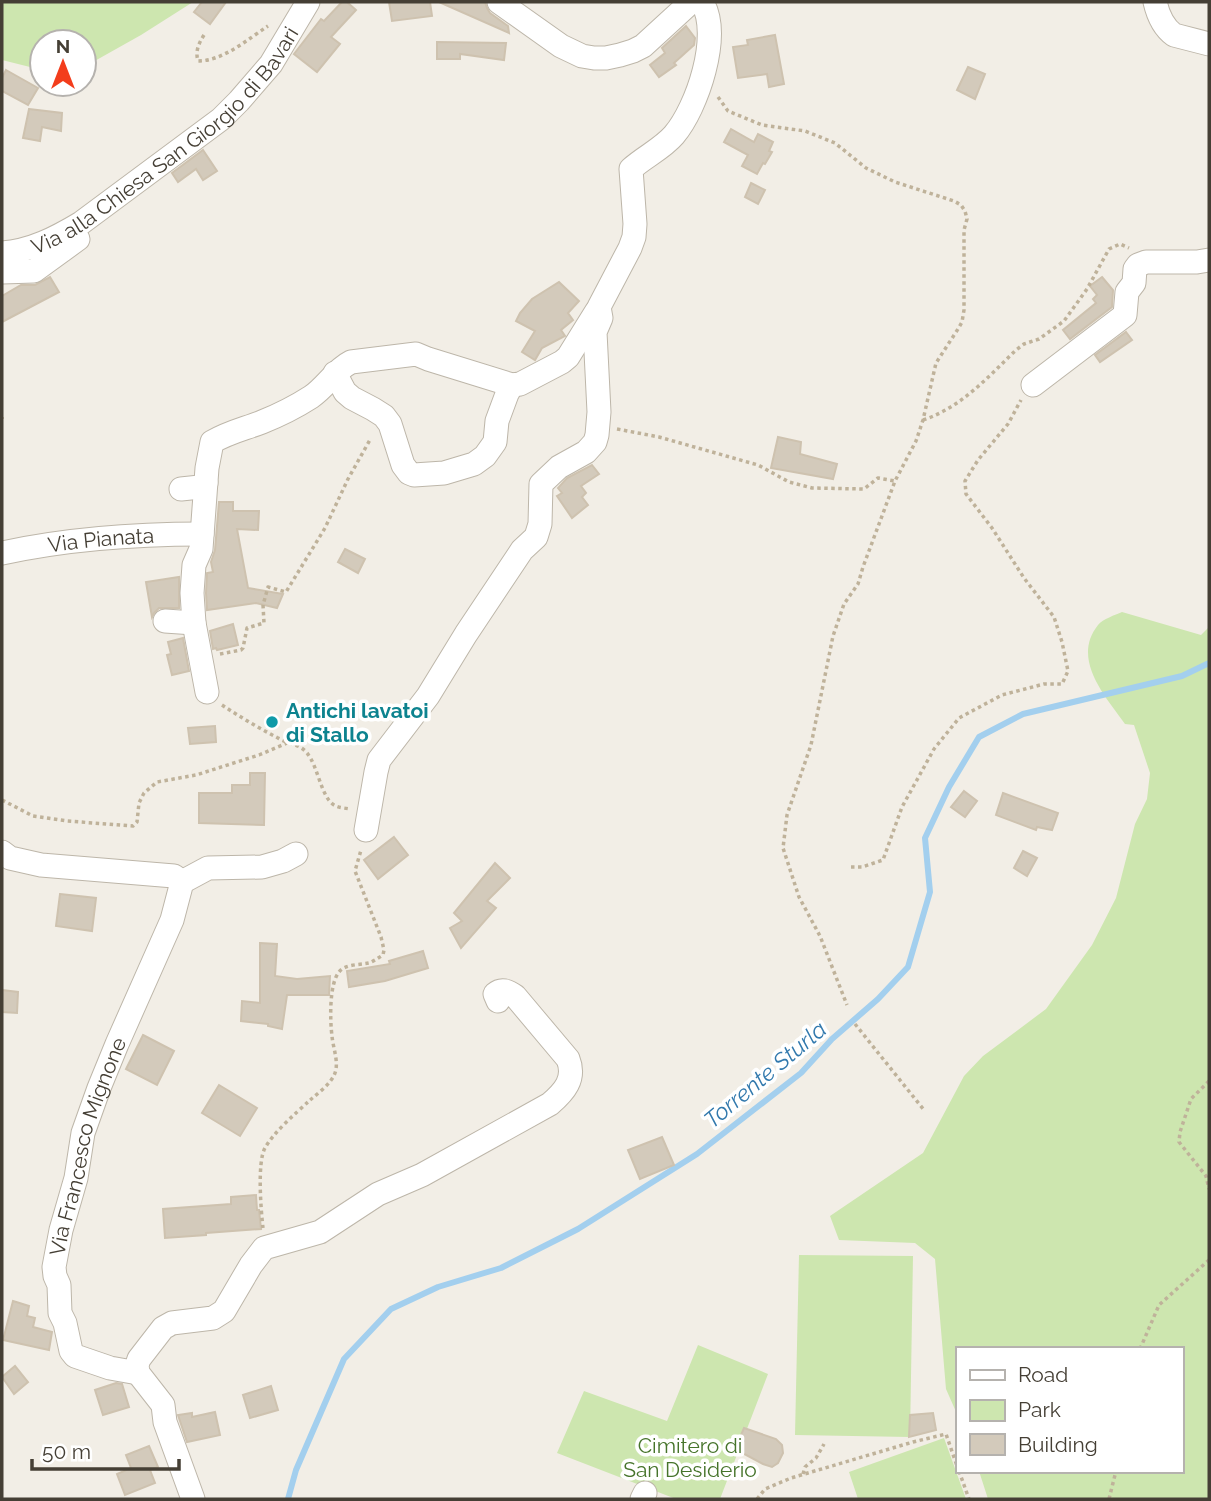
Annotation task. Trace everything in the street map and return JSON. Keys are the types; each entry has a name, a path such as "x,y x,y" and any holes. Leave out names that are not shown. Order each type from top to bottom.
{"street":[{"name":"Via alla Chiesa San Giorgio di Bavari","path":"2,253 35,247 81,223 220,119 271,64 308,2"},
{"path":"499,2 561,46 582,56 594,58 620,55 643,46 691,2"},
{"path":"207,692 194,623 192,593 194,565 201,549 212,442 229,432 264,421 311,397 328,383 335,373 351,362 416,354 512,385 520,384 562,362 600,307 634,237 631,169 676,132 700,85 709,23 702,2"},
{"path":"1155,2 1162,22 1169,31 1209,44"},
{"path":"2,272 34,271 77,240 148,181 144,175"},
{"path":"1034,385 1125,314 1127,292 1134,283 1138,265 1146,262 1209,260"},
{"path":"368,821 377,765 428,696 515,559 536,537 540,524 541,484 559,467 586,452 595,442 600,412 595,332 601,318 600,307"},
{"path":"335,373 345,392 381,414 390,424 403,465 414,475 444,473 474,464 485,456 495,442 497,421 512,385"},
{"path":"181,489 200,487 206,483"},
{"name":"Via Pianata","path":"2,553 99,539 154,534 202,534"},
{"path":"166,621 194,623"},
{"path":"2,852 10,858 41,865 174,876 182,882 208,869 262,867 284,861 296,854"},
{"name":"Via Francesco Mignone","path":"138,1373 110,1368 75,1356 71,1352 60,1313 59,1285 54,1267 76,1178 83,1133 112,1055 172,919 182,882"},
{"path":"193,1499 164,1422 163,1405 138,1373 139,1359 167,1325 208,1319 225,1311 251,1265 264,1248 320,1232 378,1194 434,1168 550,1104 559,1096 570,1080 568,1059 515,996 507,991 499,991 495,994 498,1001"}],"path":[{"path":"204,35 196,54 198,61 207,61 229,51 275,18"},
{"path":"715,93 728,111 762,125 805,131 835,143 866,168 895,182 954,201 963,207 967,219 964,230 963,316 936,363 916,441 895,481 858,584 844,604 833,636 811,745 787,815 783,848 799,897 820,936 847,1005"},
{"path":"923,420 942,413 968,396 1016,350 1039,339 1064,321 1087,289 1112,246 1120,244 1137,251 1146,262"},
{"path":"851,867 862,867 883,860 908,795 933,749 959,718 1002,695 1044,684 1062,684 1068,671 1054,617 966,494 965,481 978,460 1008,425 1021,400 1034,385"},
{"path":"201,657 241,650 247,628 264,623 263,605 268,587 286,592 325,528 366,450 381,414"},
{"path":"616,429 659,438 758,466 789,482 812,488 864,489 878,478 895,481"},
{"path":"207,692 211,698 287,743 303,749 317,772 326,797 336,807 368,821 355,871 384,950 383,955 370,962 344,967 339,972 335,979 331,1003 335,1075 294,1115 266,1146 261,1156 264,1248"},
{"path":"2,800 33,816 133,826 137,822 139,803 144,793 157,782 223,767 287,743"},
{"path":"855,1024 924,1110"},
{"path":"1209,1081 1191,1099 1179,1142 1206,1177 1209,1189"},
{"path":"1141,1347 1159,1305 1209,1260"},
{"path":"757,1499 765,1489 803,1474 946,1434 956,1463"},
{"path":"803,1474 805,1467 817,1458 824,1444"},
{"path":"959,1473 969,1499"},
{"path":"1109,1499 1116,1473"}],"green space":[{"path":"2,2 193,2 98,59 98,28 28,28 28,66 2,60"},
{"path":"1122,612 1201,635 1209,627 1209,1499 988,1499 980,1473 1183,1473 1183,1347 956,1347 956,1412 946,1389 935,1259 915,1243 839,1240 830,1216 923,1153 964,1076 983,1056 1046,1009 1092,945 1116,898 1135,824 1147,799 1150,773 1134,725 1125,724 1101,689 1089,664 1091,638 1098,625"},
{"path":"799,1255 913,1256 910,1437 795,1435"},
{"name":"Cimitero di San Desiderio","path":"698,1345 768,1374 720,1499 676,1499 557,1453 584,1391 667,1421"},
{"path":"944,1438 966,1499 858,1499 849,1472"}],"building":[{"path":"202,2 226,2 210,24 194,12"},
{"path":"342,2 347,2 356,10 331,37 340,44 317,72 294,54 321,19 324,21"},
{"path":"389,2 430,2 432,16 392,21"},
{"path":"439,2 485,2 490,13 508,26 509,33"},
{"path":"686,26 695,38 694,45 674,63 676,65 659,77 650,65 665,53 662,48"},
{"path":"775,35 784,84 769,87 767,74 738,78 733,47 748,45 747,40"},
{"path":"437,42 506,43 504,60 460,54 460,59 437,59"},
{"path":"968,67 985,74 975,99 957,90"},
{"path":"6,70 28,82 28,98 32,98 28,105 2,91 2,78"},
{"path":"29,109 62,113 61,131 42,127 40,141 23,138"},
{"path":"731,129 754,142 758,134 773,142 769,151 772,152 757,174 742,166 748,155 724,142"},
{"path":"203,150 217,171 203,180 196,169 178,182 172,173"},
{"path":"751,183 765,190 758,204 745,197"},
{"path":"50,277 59,292 2,322 2,296 21,285 35,285"},
{"path":"1102,277 1113,290 1112,307 1070,339 1063,330 1096,303 1093,299 1097,295 1090,286"},
{"path":"559,282 579,301 568,313 573,320 561,330 565,336 542,348 535,360 522,352 535,331 516,321 532,299"},
{"path":"1126,332 1132,340 1100,362 1095,355"},
{"path":"778,437 801,442 800,454 837,464 833,479 771,468"},
{"path":"592,465 599,474 581,486 586,493 582,497 588,505 572,518 557,496 562,493 558,488 567,478"},
{"path":"219,502 233,502 233,511 259,511 258,530 237,529 248,588 283,594 277,608 256,603 207,610 207,573 213,572 211,562 215,550"},
{"path":"345,549 365,559 358,573 338,562"},
{"path":"179,577 179,608 159,608 152,617 146,582"},
{"path":"233,624 238,645 213,649 210,631"},
{"path":"183,638 189,671 172,675 167,655 171,654 168,642"},
{"path":"215,726 216,742 190,744 188,728"},
{"path":"250,773 265,773 264,825 199,823 199,793 232,793 232,785 250,785"},
{"path":"964,791 977,801 965,817 951,807"},
{"path":"1003,793 1058,813 1052,830 1037,827 1036,830 996,815"},
{"path":"394,837 408,855 378,879 364,860"},
{"path":"1023,851 1037,858 1027,876 1014,868"},
{"path":"495,863 510,878 487,901 496,908 461,948 450,928 462,921 454,913"},
{"path":"60,894 96,898 92,931 56,926"},
{"path":"260,943 277,944 275,976 297,979 330,976 329,995 287,995 282,1029 268,1024 241,1021 242,1001 260,1003"},
{"path":"423,951 428,968 385,981 349,987 347,971 390,964 389,961"},
{"path":"2,990 18,992 17,1013 2,1012"},
{"path":"143,1035 174,1051 157,1085 126,1069"},
{"path":"219,1085 257,1108 240,1136 202,1113"},
{"path":"662,1137 674,1165 640,1179 628,1150"},
{"path":"256,1195 261,1229 165,1238 163,1209 231,1204 231,1197"},
{"path":"13,1301 29,1306 27,1316 35,1318 33,1327 52,1332 49,1350 3,1340"},
{"path":"15,1366 28,1382 14,1394 2,1377"},
{"path":"116,1383 122,1384 129,1407 103,1415 95,1390"},
{"path":"271,1386 278,1410 250,1418 243,1395"},
{"path":"215,1412 220,1435 187,1442 178,1415 192,1413 192,1417"},
{"path":"933,1413 936,1430 909,1437 910,1415"},
{"path":"744,1428 776,1439 782,1445 783,1453 778,1463 772,1467 735,1449"},
{"path":"149,1446 158,1467 150,1470 155,1483 125,1495 117,1474 131,1468 126,1455"}],"waterway":[{"name":"Torrente Sturla","path":"288,1499 296,1470 344,1359 391,1309 438,1287 501,1268 578,1229 697,1154 801,1073 832,1039 878,999 908,967 930,892 925,838 949,787 979,737 1023,714 1182,676 1209,663"}],"place":[{"name":"Antichi lavatoi di Stallo","path":"272,722"}]}
